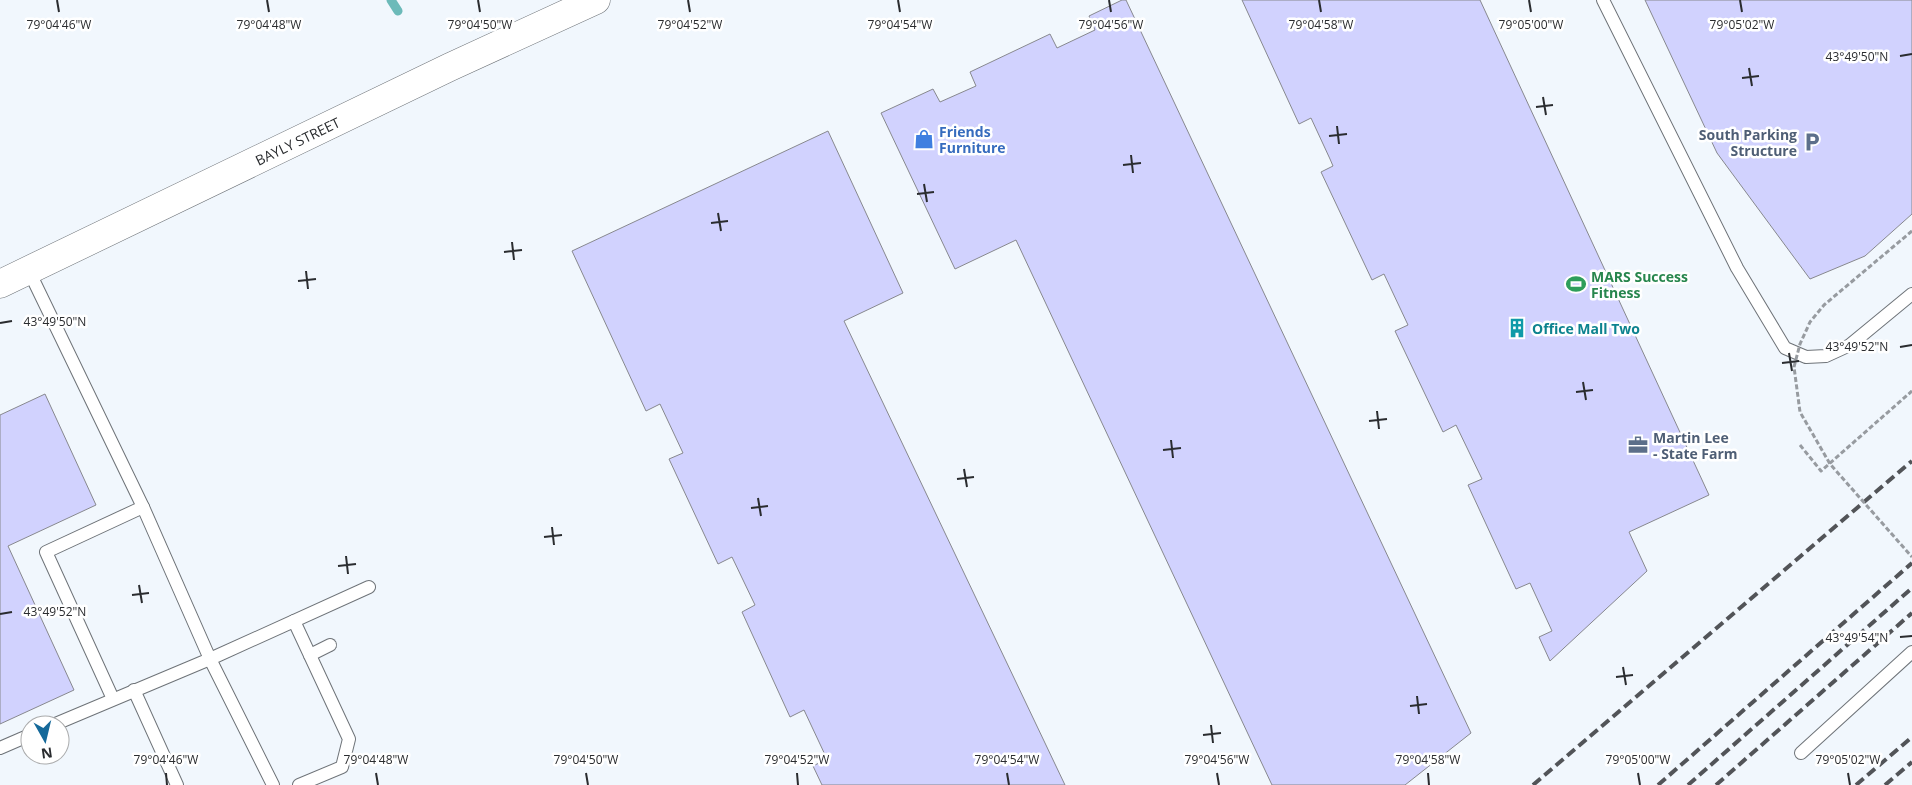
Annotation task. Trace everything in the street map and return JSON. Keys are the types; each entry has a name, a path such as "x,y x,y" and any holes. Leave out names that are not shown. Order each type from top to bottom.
{"main road":[{"name":"BAYLY STREET","path":"0,284 441,71 596,0"}],"lane":[{"path":"1603,0 1737,268 1785,348 1806,357 1826,356 1850,345 1912,294"},
{"path":"29,271 143,507 210,659 273,785"},
{"path":"113,699 46,552 143,507"},
{"path":"70,718 210,659 369,587"},
{"path":"294,622 349,739 342,767 299,785"},
{"path":"310,655 330,645"},
{"path":"1801,753 1912,652"},
{"path":"134,690 177,785"},
{"path":"0,748 20,739"}],"path":[{"path":"1700,133 1706,130"},
{"path":"1912,231 1824,304 1810,322 1800,344 1794,367 1800,412 1830,464 1912,557"},
{"path":"1800,445 1821,471 1912,392"}],"building":[{"path":"1122,0 1126,0 1471,733 1405,785 1272,785 1016,240 955,269 881,113 933,89 940,102 976,86 970,72 1050,34 1057,48 1095,30 1089,16"},
{"name":"Office Mall Two","path":"1242,0 1480,0 1709,495 1629,532 1647,571 1550,661 1539,637 1552,631 1530,583 1516,589 1468,485 1482,479 1456,425 1443,432 1395,331 1408,325 1384,274 1372,280 1321,172 1333,166 1311,118 1299,124"},
{"name":"South Parking Structure","path":"1645,0 1912,0 1912,214 1865,256 1810,279 1717,153"},
{"path":"828,131 903,293 844,321 1065,785 822,785 813,766 827,759 804,710 790,717 742,612 755,605 732,557 718,564 669,459 683,453 660,404 646,411 572,251"},
{"path":"45,394 96,505 8,546 74,690 0,724 0,415"}],"waterway":[{"path":"391,0 398,11"}],"railway":[{"path":"1533,785 1912,461"},
{"path":"1658,785 1912,563"},
{"path":"1688,785 1912,588"},
{"path":"1716,785 1912,613"},
{"path":"1856,785 1912,737"},
{"path":"1885,785 1912,762"}],"place":[{"name":"Friends Furniture","path":"924,139"},
{"name":"South Parking Structure","path":"1812,142"},
{"name":"MARS Success Fitness","path":"1576,284"},
{"name":"Office Mall Two","path":"1517,328"},
{"name":"Martin Lee - State Farm","path":"1638,445"}]}
